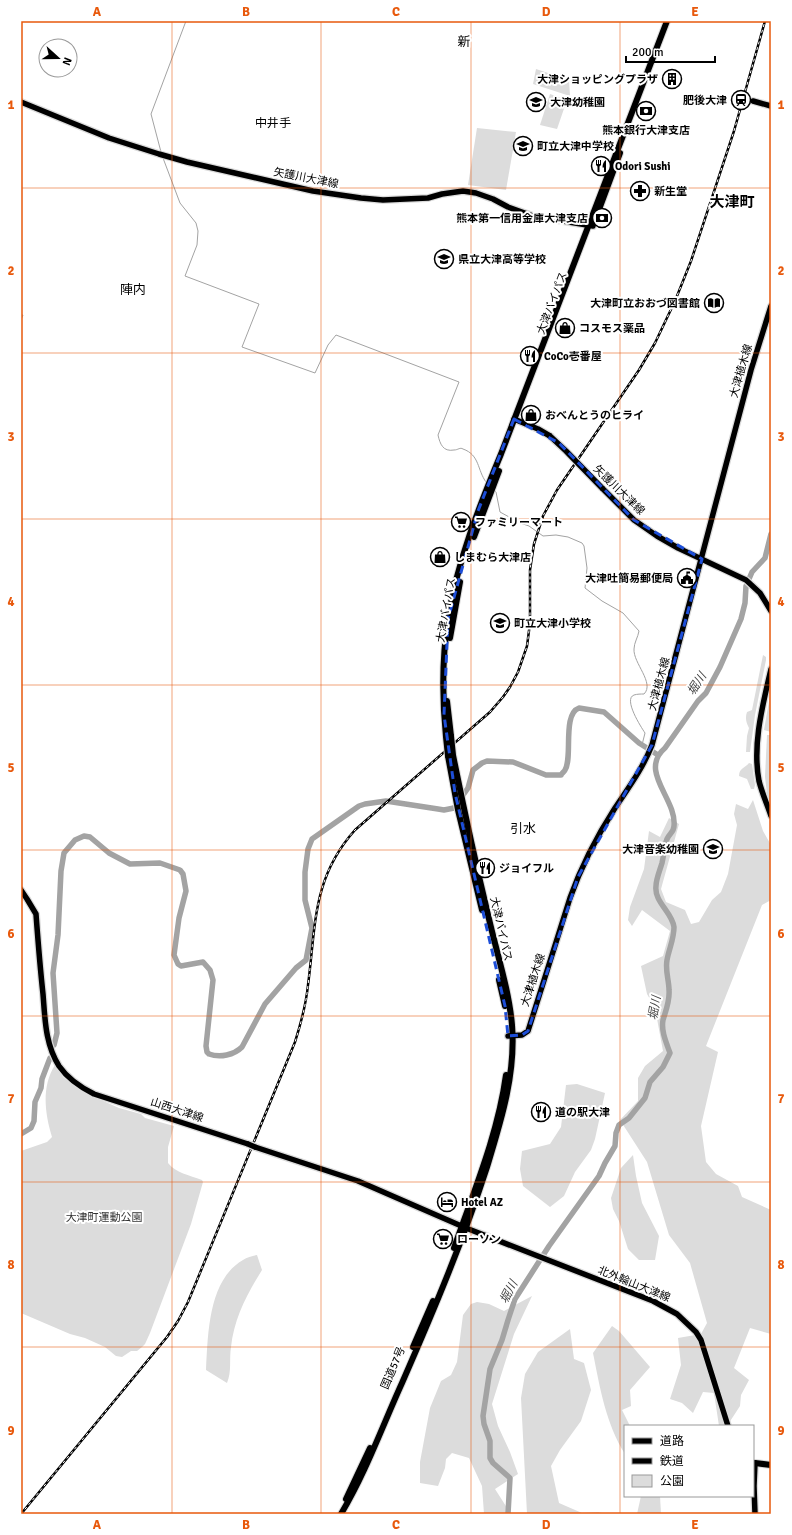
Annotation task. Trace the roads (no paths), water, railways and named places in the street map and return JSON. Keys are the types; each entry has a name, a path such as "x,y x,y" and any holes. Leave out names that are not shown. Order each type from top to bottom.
{"highway":[{"name":"大津バイパス","path":"464,1227 499,1129 506,1103 512,1062 510,1036 505,1006 461,809 444,715 443,668 448,619 457,578 478,511 516,420 667,21"},
{"name":"大津バイパス","path":"590,226 671,21"},
{"name":"国道57号","path":"337,1514 363,1464 464,1227"},
{"name":"国道57号","path":"341,1514 367,1466 447,1278 464,1227"},
{"path":"754,1463 771,1465"}],"main road":[{"path":"753,101 771,106"},
{"name":"矢護川大津線","path":"21,102 109,138 192,164 313,191 383,200 428,198 463,191 476,193 493,199 508,208 533,216 590,226"},
{"name":"大津植木線","path":"510,1036 522,1035 528,1031 578,877 601,832 641,770 656,736 751,370 771,306"},
{"name":"矢護川大津線","path":"516,420 550,436 634,520 657,536 746,580 760,593 771,611"},
{"path":"771,669 764,697 757,749 759,780 771,816"},
{"name":"山西大津線","path":"21,890 36,914 48,1038 56,1060 64,1073 80,1087 94,1094 358,1181 464,1227"},
{"name":"北外輪山大津線","path":"464,1227 653,1301 677,1314 691,1326 701,1340 728,1425"},
{"path":"754,1463 755,1514"}],"waterway":[{"path":"161,152 151,114 186,21"},
{"path":"163,158 180,203 196,223 198,231 197,245 185,276 259,304 242,347 315,373 328,345 336,335 459,382 438,435 441,444 445,449 454,450 462,448 472,455 486,482"},
{"path":"21,315 23,315 21,320"},
{"path":"494,490 496,492 500,512 520,523 529,526 543,536 556,535 568,537 582,543 584,546 587,568 585,588 602,601 623,613 639,631 634,647 635,655 647,684 647,689 644,694 634,695 631,698 631,702 634,713 645,733 642,745"},
{"name":"堀川","path":"508,1514 510,1478 493,1463 490,1458 490,1441 483,1416 490,1369 502,1340 515,1299 549,1246 599,1176 615,1146 616,1133 619,1125 629,1118 645,1098 650,1082 663,1067 670,1053 664,1036 663,1020 669,998 667,964 674,927 673,922 660,902 656,892 656,886 666,842 674,826 670,806 660,786 655,766 658,757 698,701 706,693 720,667 741,619 745,603 746,586 752,572 765,558 771,534"},
{"path":"54,1045 57,1033 53,973 58,935 61,871 64,853 75,840 84,836 90,837 109,853 130,864 160,863 180,870 183,874 186,891 179,918 174,955 178,964 181,966 203,962 210,970 213,980 206,1046 209,1054 222,1056 231,1054 242,1047 265,1004 296,968 306,960 312,928 305,900 305,872 308,849 312,839 359,806 386,801 444,810 454,808 468,788 473,770 487,761 513,762 546,775 561,775 567,764 569,727 571,719 574,712 579,708 604,712 639,743 658,755"},
{"path":"21,1134 31,1128 34,1121 35,1102 50,1058"}],"railway":[{"path":"21,1514 167,1337 178,1321 188,1302 295,1042 306,1000 318,903 323,884 341,848 355,830 490,712 503,697 518,672 527,646 530,623 530,570 534,544 543,516 557,490 639,370 655,343 675,301 691,261 734,131 765,21"}],"place":[{"name":"大津ショッピングプラザ","path":"672,79"},
{"name":"肥後大津","path":"741,100"},
{"name":"大津幼稚園","path":"536,102"},
{"name":"熊本銀行大津支店","path":"646,111"},
{"name":"町立大津中学校","path":"523,146"},
{"name":"Odori Sushi","path":"601,166"},
{"name":"新生堂","path":"640,191"},
{"name":"熊本第一信用金庫大津支店","path":"602,218"},
{"name":"県立大津高等学校","path":"444,259"},
{"name":"大津町立おおづ図書館","path":"714,303"},
{"name":"コスモス薬品","path":"565,328"},
{"name":"CoCo壱番屋","path":"530,356"},
{"name":"おべんとうのヒライ","path":"531,415"},
{"name":"ファミリーマート","path":"461,522"},
{"name":"しまむら大津店","path":"440,557"},
{"name":"大津吐簡易郵便局","path":"687,578"},
{"name":"町立大津小学校","path":"500,623"},
{"name":"大津音楽幼稚園","path":"713,849"},
{"name":"ジョイフル","path":"485,868"},
{"name":"道の駅大津","path":"541,1112"},
{"name":"Hotel AZ","path":"447,1202"},
{"name":"ローソン","path":"443,1239"}],"district":[{"name":"新","path":"464,42"},
{"name":"中井手","path":"273,123"},
{"name":"大津町","path":"732,202"},
{"name":"陣内","path":"133,290"},
{"name":"引水","path":"523,829"}],"park label":[{"name":"大津町運動公園","path":"104,1217"}]}
